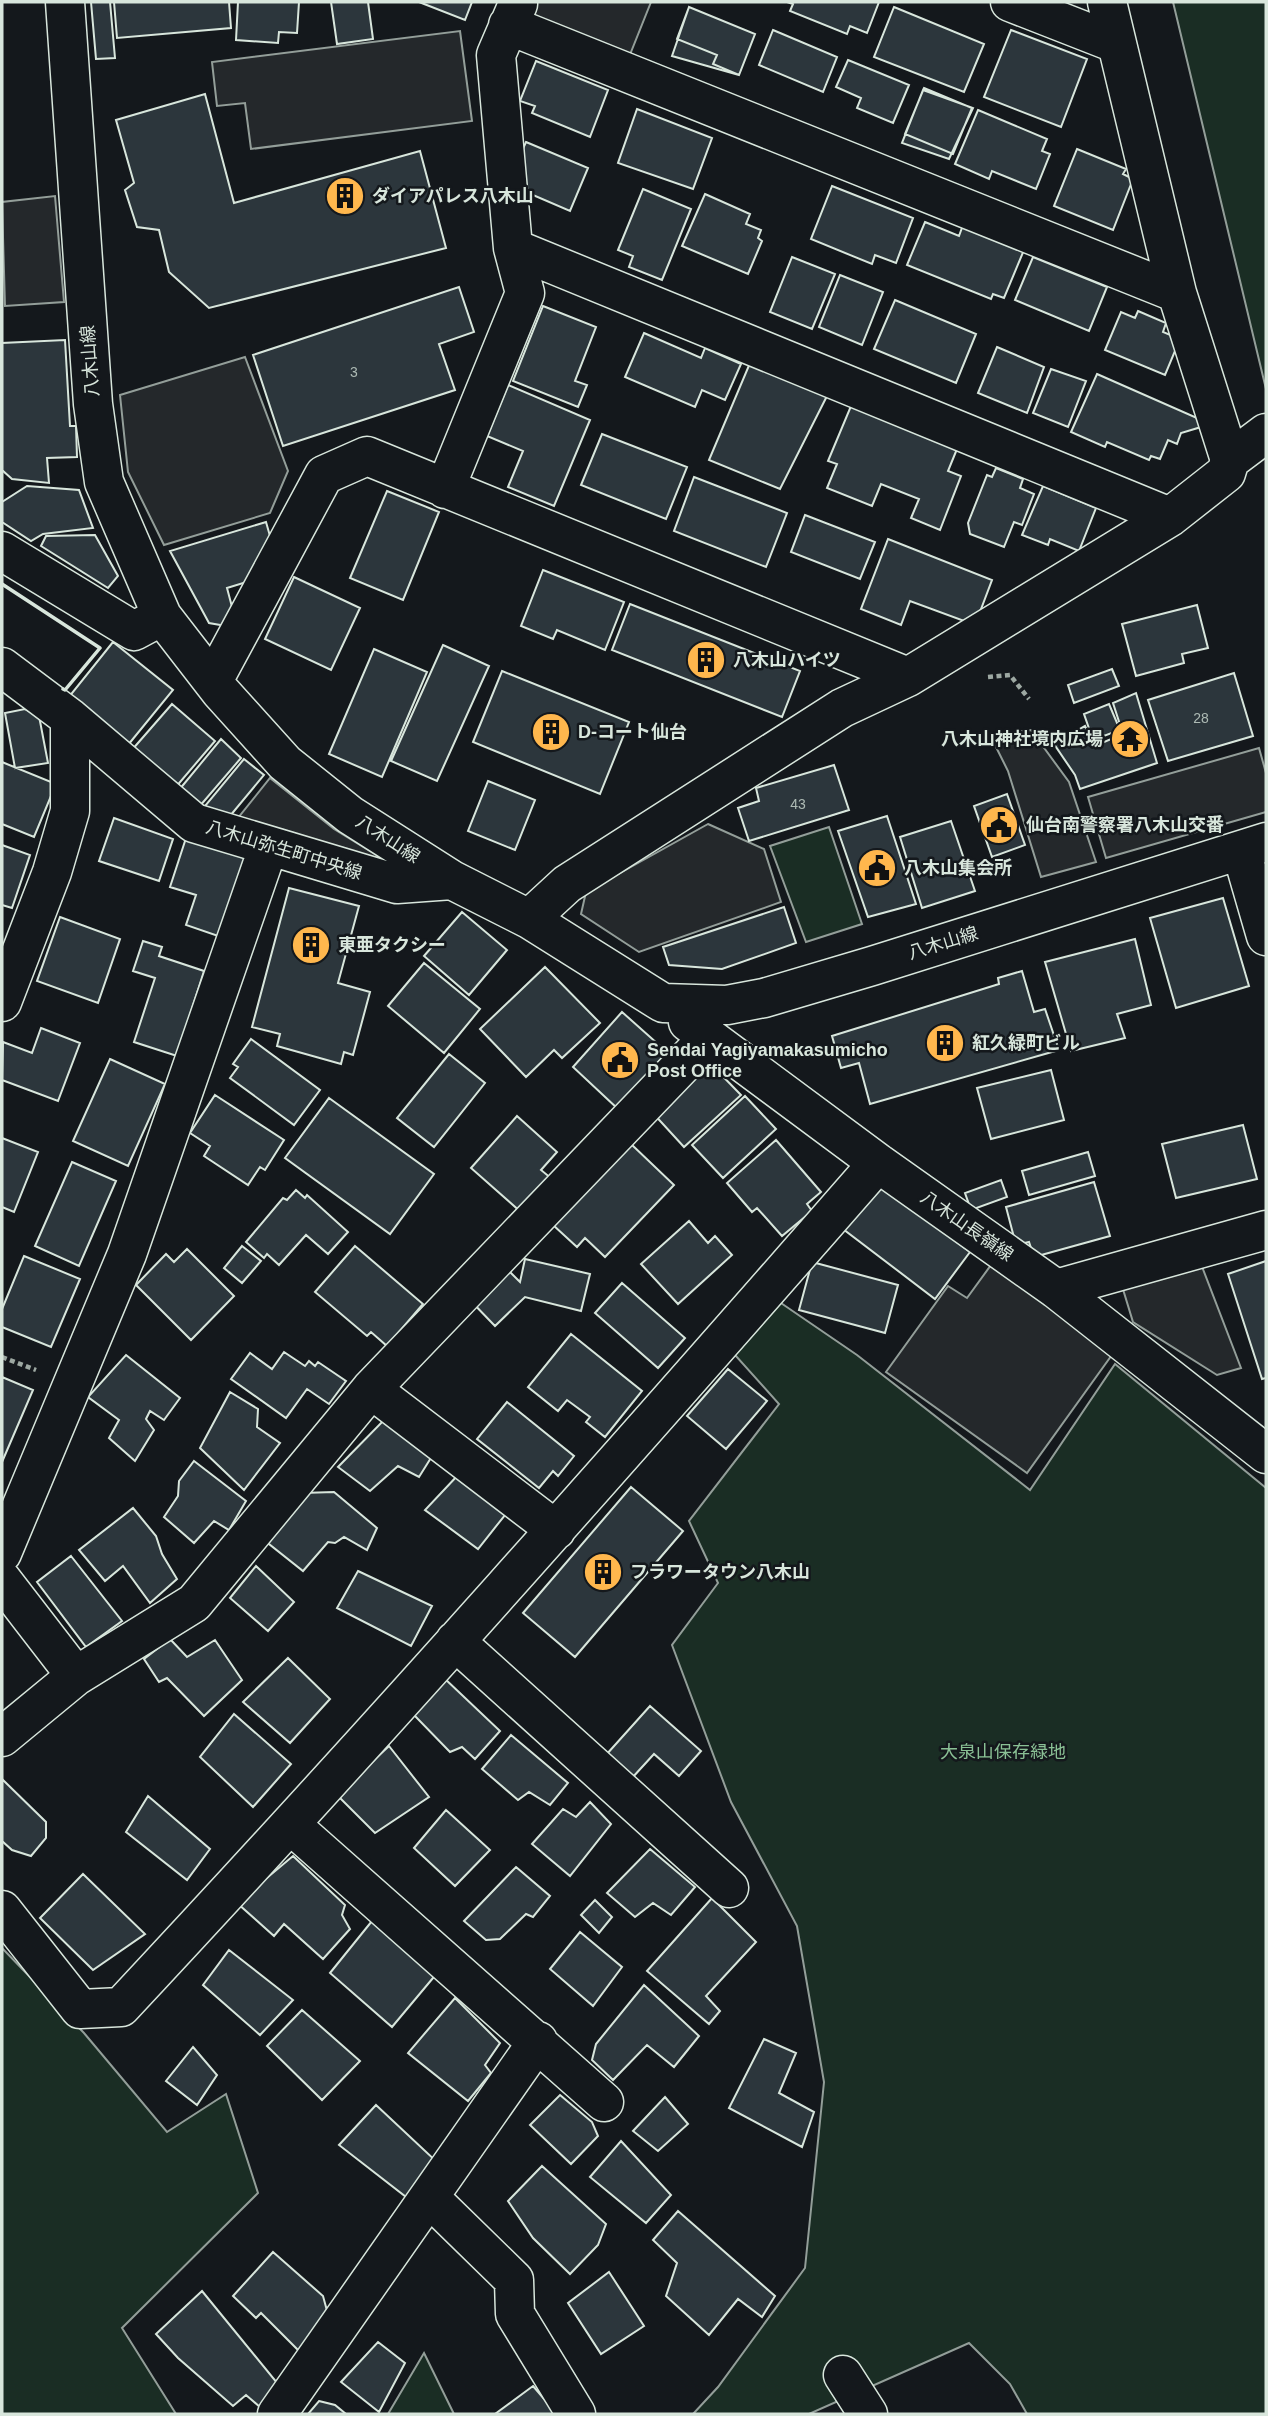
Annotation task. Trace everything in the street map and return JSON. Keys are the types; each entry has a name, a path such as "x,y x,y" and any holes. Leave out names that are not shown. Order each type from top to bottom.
{"street":[{"name":"八木山線","path":"65,2 93,404 104,482 162,616 213,681 285,763 350,816 452,880 530,919 663,1003 727,1005 764,998 1254,846"},
{"path":"1010,2 1115,43"},
{"path":"530,919 567,884 842,708 908,677 1170,517 1226,473 1230,460 1177,293 1107,2"},
{"path":"445,489 525,293 513,248 496,55 513,14 1177,293"},
{"path":"513,248 1170,517"},
{"path":"1230,460 1266,433"},
{"path":"213,681 324,475 367,456 908,677"},
{"path":"2,551 134,631 162,616"},
{"name":"八木山弥生町中央線","path":"2,667 70,718 194,823 268,848 397,884 452,880"},
{"path":"2,1002 51,872 70,811 70,718"},
{"path":"1254,846 1266,936"},
{"path":"2,1553 127,1254 268,848"},
{"name":"八木山長嶺線","path":"663,1003 878,1163 1056,1289 1266,1454"},
{"path":"2,1737 76,1676 194,1602 371,1389 709,1037"},
{"path":"2,1910 80,2010 121,2007 291,1825 556,1530 878,1163"},
{"path":"1056,1289 1266,1230"},
{"path":"371,1389 556,1530"},
{"path":"2,1580 76,1676"},
{"path":"455,1642 729,1888"},
{"path":"291,1825 604,2102"},
{"path":"277,2414 538,2041"},
{"path":"429,2197 514,2280 515,2314 576,2414"},
{"path":"843,2375 868,2414"}],"green space":[{"path":"1173,2 1266,2 1266,389"},
{"path":"829,827 862,924 806,942 770,846"},
{"name":"大泉山保存緑地","path":"778,1301 857,1355 1030,1490 1115,1364 1266,1488 1266,2414 1027,2414 1010,2384 969,2343 809,2414 693,2414 718,2387 805,2268 824,2082 797,1926 731,1802 672,1645 718,1583 689,1521 779,1404 735,1355"},
{"path":"2,1948 84,2033 167,2132 226,2094 258,2193 122,2328 176,2414 2,2414"},
{"path":"424,2353 454,2414 388,2414"}],"shaded area":[{"path":"532,2 651,2 629,57 537,20"},
{"path":"460,31 472,121 251,149 245,103 217,106 212,62"},
{"path":"55,196 64,302 5,306 2,202"},
{"path":"245,357 288,471 270,513 164,545 128,472 120,395"},
{"path":"1031,730 1069,782 1096,862 1041,877 1008,771 990,735"},
{"path":"1259,748 1266,773 1266,812 1106,858 1088,797"},
{"path":"270,778 334,829 386,861 234,823"},
{"path":"708,824 764,849 781,902 639,952 581,914 586,892"},
{"path":"1201,1264 1241,1368 1217,1375 1133,1322 1122,1286"},
{"path":"991,1265 1114,1352 1027,1473 886,1372 948,1286 967,1298"}],"building":[{"path":"91,2 110,2 115,58 96,59"},
{"path":"114,2 229,2 231,28 117,38"},
{"path":"238,2 299,2 297,33 279,32 278,43 236,40"},
{"path":"331,2 368,2 373,39 337,44"},
{"path":"419,2 472,2 465,20"},
{"path":"787,2 879,2 867,33 850,26 847,34 790,11 793,4"},
{"path":"689,7 755,34 739,75 713,64 717,55 677,39"},
{"path":"689,7 755,34 739,75 672,56"},
{"path":"894,7 984,44 964,92 874,57"},
{"path":"773,30 837,57 823,92 759,65"},
{"path":"1011,30 1087,59 1061,127 984,97"},
{"path":"848,60 909,85 893,123 857,108 861,98 836,87"},
{"path":"536,61 608,90 590,137 532,113 535,106 520,101"},
{"path":"924,88 972,108 953,154 905,134"},
{"path":"923,90 973,108 949,159 902,143"},
{"name":"ダイアパレス八木山","path":"205,94 234,203 420,151 446,248 209,308 169,272 159,230 137,227 125,190 134,183 116,120"},
{"path":"637,109 712,138 693,189 618,163"},
{"path":"978,110 1047,139 1042,151 1050,154 1036,189 992,171 989,179 955,164"},
{"path":"526,142 588,168 570,211 519,189 517,162"},
{"path":"1077,149 1126,169 1123,174 1133,179 1113,230 1054,206"},
{"path":"832,186 913,218 896,263 875,255 872,264 811,239"},
{"path":"643,189 691,209 662,280 629,267 633,256 618,250"},
{"path":"705,194 750,214 746,224 761,230 758,238 762,241 748,274 682,246"},
{"path":"925,222 959,236 963,225 1024,250 1004,298 993,294 991,299 907,265"},
{"path":"792,257 835,274 812,329 770,312"},
{"path":"1033,257 1107,287 1089,331 1015,300"},
{"path":"840,275 883,292 862,345 819,327"},
{"path":"459,287 474,332 439,344 455,390 283,446 253,355"},
{"path":"895,300 976,334 956,383 874,349"},
{"path":"543,306 596,327 575,381 587,385 578,407 513,381"},
{"path":"1138,311 1166,323 1163,332 1180,339 1165,375 1105,350 1121,312 1135,318"},
{"path":"644,333 701,358 705,348 741,364 725,400 702,390 695,407 625,377"},
{"path":"65,340 70,426 76,426 77,457 47,458 49,483 12,479 2,470 2,343"},
{"path":"997,347 1044,367 1027,413 978,393"},
{"path":"750,363 829,392 780,489 709,460"},
{"path":"1051,369 1086,381 1068,427 1033,413"},
{"path":"1097,374 1197,418 1201,427 1181,433 1177,444 1168,440 1160,459 1151,456 1149,460 1107,442 1105,447 1071,432"},
{"path":"508,385 590,420 554,506 508,487 523,451 487,436"},
{"path":"851,406 957,449 948,471 961,476 940,530 911,518 919,499 881,484 872,506 827,488 837,464 828,461"},
{"path":"602,434 687,467 666,519 581,485"},
{"path":"996,468 1023,479 1020,488 1034,494 1022,525 1014,522 1004,547 970,534 968,523 987,475 992,477"},
{"path":"694,477 787,513 766,567 674,531"},
{"path":"27,486 79,490 93,528 43,534 31,541 2,522 2,502"},
{"path":"1043,486 1096,508 1079,551 1050,539 1048,545 1022,535"},
{"path":"387,491 439,512 403,600 350,578"},
{"path":"805,515 875,542 860,579 791,552"},
{"path":"266,522 272,543 250,581 227,588 236,622 226,626 209,623 170,551"},
{"path":"95,535 118,576 108,588 41,546 46,536"},
{"path":"888,539 992,580 975,625 910,601 901,625 861,609"},
{"path":"543,570 624,602 605,650 557,630 553,639 521,626"},
{"path":"294,577 360,608 331,670 265,639"},
{"name":"八木山ハイツ","path":"630,604 800,671 782,717 612,650"},
{"path":"1197,605 1208,648 1182,654 1184,663 1136,676 1122,624"},
{"path":"113,642 173,690 128,745 68,698"},
{"path":"443,645 489,666 437,781 391,761"},
{"path":"374,649 427,672 382,777 329,754"},
{"path":"1112,669 1119,686 1074,703 1068,685"},
{"name":"D-コート仙台","path":"502,671 629,722 600,794 473,742"},
{"path":"1234,673 1253,736 1168,761 1148,700"},
{"name":"八木山神社境内広場","path":"1136,693 1157,763 1080,789 1075,775 1054,744 1085,726 1095,746 1123,734 1113,703"},
{"path":"172,704 215,741 175,788 131,751"},
{"path":"1109,704 1120,730 1093,740 1084,714"},
{"path":"25,709 39,716 48,763 15,768 5,713"},
{"path":"221,739 241,758 199,807 179,790"},
{"path":"244,759 264,775 225,822 200,812"},
{"path":"2,762 56,784 34,837 2,824"},
{"path":"834,765 849,810 749,841 738,808 759,801 756,788"},
{"path":"488,781 535,800 515,850 468,831"},
{"name":"仙台南警察署八木山交番","path":"1007,794 1025,845 992,857 974,806"},
{"name":"八木山集会所","path":"887,816 916,904 868,917 838,831"},
{"path":"114,818 173,839 159,881 99,861"},
{"path":"951,821 975,891 922,908 900,837"},
{"path":"187,835 248,855 221,937 186,925 196,895 170,887"},
{"path":"2,845 30,855 12,908 2,905"},
{"name":"東亜タクシー","path":"289,888 359,906 338,983 370,992 353,1055 344,1052 341,1064 277,1046 280,1034 252,1027"},
{"path":"1223,898 1249,986 1176,1008 1150,918"},
{"path":"784,907 796,943 722,969 669,965 663,947"},
{"path":"462,912 507,950 469,995 424,956"},
{"path":"60,917 120,939 98,1003 37,981"},
{"path":"1135,939 1151,1005 1117,1014 1125,1038 1071,1051 1045,962"},
{"path":"143,941 162,947 159,956 204,971 177,1056 134,1042 155,978 133,971"},
{"path":"424,963 480,1009 444,1053 388,1006"},
{"path":"545,967 600,1023 562,1058 554,1050 526,1077 480,1029"},
{"name":"紅久緑町ビル","path":"1022,971 1034,1012 1045,1009 1059,1050 870,1104 859,1063 841,1068 832,1036 999,984 998,978"},
{"path":"622,1012 667,1052 618,1109 573,1067"},
{"path":"41,1028 80,1043 58,1101 2,1080 3,1042 32,1053"},
{"path":"251,1039 320,1090 294,1125 230,1078 238,1067 233,1064"},
{"path":"449,1054 485,1083 434,1147 397,1118"},
{"path":"704,1057 741,1095 684,1147 651,1111"},
{"path":"110,1059 165,1084 128,1166 73,1141"},
{"path":"1051,1070 1064,1120 991,1139 977,1088"},
{"path":"215,1095 284,1140 265,1170 260,1167 248,1185 204,1156 210,1146 190,1133"},
{"path":"745,1096 776,1129 723,1178 692,1145"},
{"path":"329,1098 434,1174 390,1234 285,1158"},
{"path":"517,1116 557,1152 541,1170 552,1179 522,1213 471,1168"},
{"path":"1243,1125 1257,1179 1176,1198 1162,1144"},
{"path":"2,1138 38,1152 14,1212 2,1207"},
{"path":"776,1140 821,1192 807,1204 812,1211 782,1236 757,1208 752,1212 727,1183"},
{"path":"631,1144 674,1185 605,1257 585,1238 577,1247 553,1225"},
{"path":"1088,1152 1095,1176 1029,1195 1022,1171"},
{"path":"72,1162 116,1181 79,1266 35,1246"},
{"path":"1001,1180 1007,1197 971,1210 965,1193"},
{"path":"878,1182 970,1252 935,1299 843,1229"},
{"path":"1094,1182 1110,1236 1034,1257 1029,1242 1016,1245 1006,1207"},
{"path":"296,1190 305,1198 307,1195 348,1232 328,1254 306,1235 279,1265 267,1254 264,1258 246,1242 283,1198 287,1200"},
{"path":"689,1221 708,1243 715,1236 732,1255 678,1304 641,1264"},
{"path":"242,1246 261,1261 242,1283 224,1268"},
{"path":"355,1246 423,1304 387,1346 371,1332 367,1336 315,1292"},
{"path":"187,1249 234,1296 191,1340 136,1285 166,1254 174,1262"},
{"path":"24,1256 80,1279 51,1347 2,1327 2,1309"},
{"path":"525,1259 590,1274 581,1311 525,1297 495,1326 467,1297 502,1264 520,1282"},
{"path":"1266,1261 1266,1378 1262,1379 1228,1274"},
{"path":"812,1262 898,1285 885,1333 799,1310"},
{"path":"622,1283 685,1338 658,1368 595,1313"},
{"path":"571,1334 642,1391 605,1437 586,1422 590,1417 567,1400 558,1411 528,1387"},
{"path":"284,1352 305,1366 309,1361 315,1366 318,1362 346,1381 329,1404 307,1389 286,1418 231,1379 250,1353 272,1369"},
{"path":"126,1355 180,1398 164,1420 150,1411 146,1419 154,1430 135,1461 109,1438 119,1420 88,1397"},
{"path":"728,1369 767,1401 726,1449 687,1416"},
{"path":"2,1377 33,1390 2,1462"},
{"path":"230,1392 258,1409 257,1427 280,1443 244,1490 200,1448"},
{"path":"507,1402 574,1456 558,1476 553,1471 539,1488 477,1439"},
{"path":"385,1419 434,1453 419,1477 398,1466 370,1491 338,1467"},
{"path":"194,1461 246,1501 229,1530 214,1521 194,1543 164,1517 178,1496 179,1481"},
{"path":"459,1474 505,1515 478,1549 425,1510"},
{"name":"フラワータウン八木山","path":"631,1487 683,1531 575,1657 523,1613"},
{"path":"334,1492 377,1528 367,1550 344,1537 335,1543 328,1542 303,1571 264,1540 302,1493"},
{"path":"133,1508 156,1536 162,1554 177,1579 150,1603 123,1566 105,1581 79,1550"},
{"path":"71,1556 122,1621 86,1647 37,1582"},
{"path":"256,1566 294,1602 268,1631 230,1598"},
{"path":"358,1571 432,1606 411,1646 337,1608"},
{"path":"170,1639 187,1657 215,1640 242,1680 204,1716 167,1678 159,1682 144,1659"},
{"path":"288,1658 330,1699 290,1743 243,1702"},
{"path":"443,1677 500,1731 475,1759 462,1747 450,1752 413,1714"},
{"path":"650,1706 701,1751 679,1776 654,1754 632,1778 606,1755"},
{"path":"234,1714 291,1764 253,1807 200,1757"},
{"path":"511,1735 568,1783 550,1805 529,1792 518,1800 482,1769"},
{"path":"389,1746 429,1797 375,1833 337,1795"},
{"path":"2,1779 46,1822 46,1838 31,1856 12,1850 2,1841"},
{"path":"148,1796 210,1849 187,1880 126,1832"},
{"path":"590,1802 611,1824 570,1876 532,1844 563,1809 576,1817"},
{"path":"446,1810 490,1850 455,1886 414,1848"},
{"path":"650,1849 695,1887 671,1915 653,1903 635,1917 607,1893"},
{"path":"293,1856 345,1905 342,1915 350,1929 323,1959 284,1924 274,1936 237,1903"},
{"path":"516,1867 550,1896 533,1917 526,1914 500,1939 486,1940 464,1921"},
{"path":"83,1874 145,1934 93,1970 40,1918"},
{"path":"712,1898 756,1942 706,1996 720,2011 709,2024 647,1971"},
{"path":"595,1900 612,1917 599,1933 581,1915"},
{"path":"376,1916 438,1972 392,2027 330,1973"},
{"path":"580,1932 622,1967 593,2006 550,1969"},
{"path":"229,1950 293,2000 260,2035 203,1985"},
{"path":"644,1985 699,2036 674,2067 647,2045 613,2080 592,2060 596,2044"},
{"path":"455,1998 500,2043 485,2065 491,2073 468,2101 408,2053"},
{"path":"302,2010 360,2061 322,2100 267,2046"},
{"path":"764,2039 796,2053 779,2093 814,2112 802,2147 729,2108"},
{"path":"193,2047 217,2075 197,2105 166,2081"},
{"path":"560,2095 592,2122 598,2136 571,2164 530,2125"},
{"path":"665,2097 688,2124 658,2151 633,2131"},
{"path":"376,2105 438,2163 410,2200 339,2145"},
{"path":"621,2141 671,2195 646,2223 590,2177"},
{"path":"542,2166 606,2224 598,2245 570,2274 533,2238 508,2201"},
{"path":"678,2211 775,2296 762,2317 738,2299 709,2335 666,2296 677,2263 653,2240"},
{"path":"273,2252 323,2296 329,2318 299,2351 261,2313 256,2318 233,2296"},
{"path":"609,2272 644,2326 601,2354 568,2303"},
{"path":"202,2291 278,2384 260,2407 246,2395 233,2406 178,2358 156,2334"},
{"path":"378,2342 405,2363 379,2412 341,2382"},
{"path":"533,2386 557,2414 495,2414"},
{"path":"319,2401 335,2405 346,2414 308,2414"}],"wall":[{"path":"2,584 100,648 65,690 63,689"}],"place":[{"name":"ダイアパレス八木山","path":"345,196"},
{"name":"八木山ハイツ","path":"706,660"},
{"name":"D-コート仙台","path":"551,732"},
{"name":"八木山神社境内広場","path":"1130,739"},
{"name":"仙台南警察署八木山交番","path":"999,825"},
{"name":"八木山集会所","path":"877,868"},
{"name":"東亜タクシー","path":"311,945"},
{"name":"紅久緑町ビル","path":"945,1043"},
{"name":"Sendai Yagiyamakasumicho Post Office","path":"620,1060"},
{"name":"フラワータウン八木山","path":"603,1572"}]}
